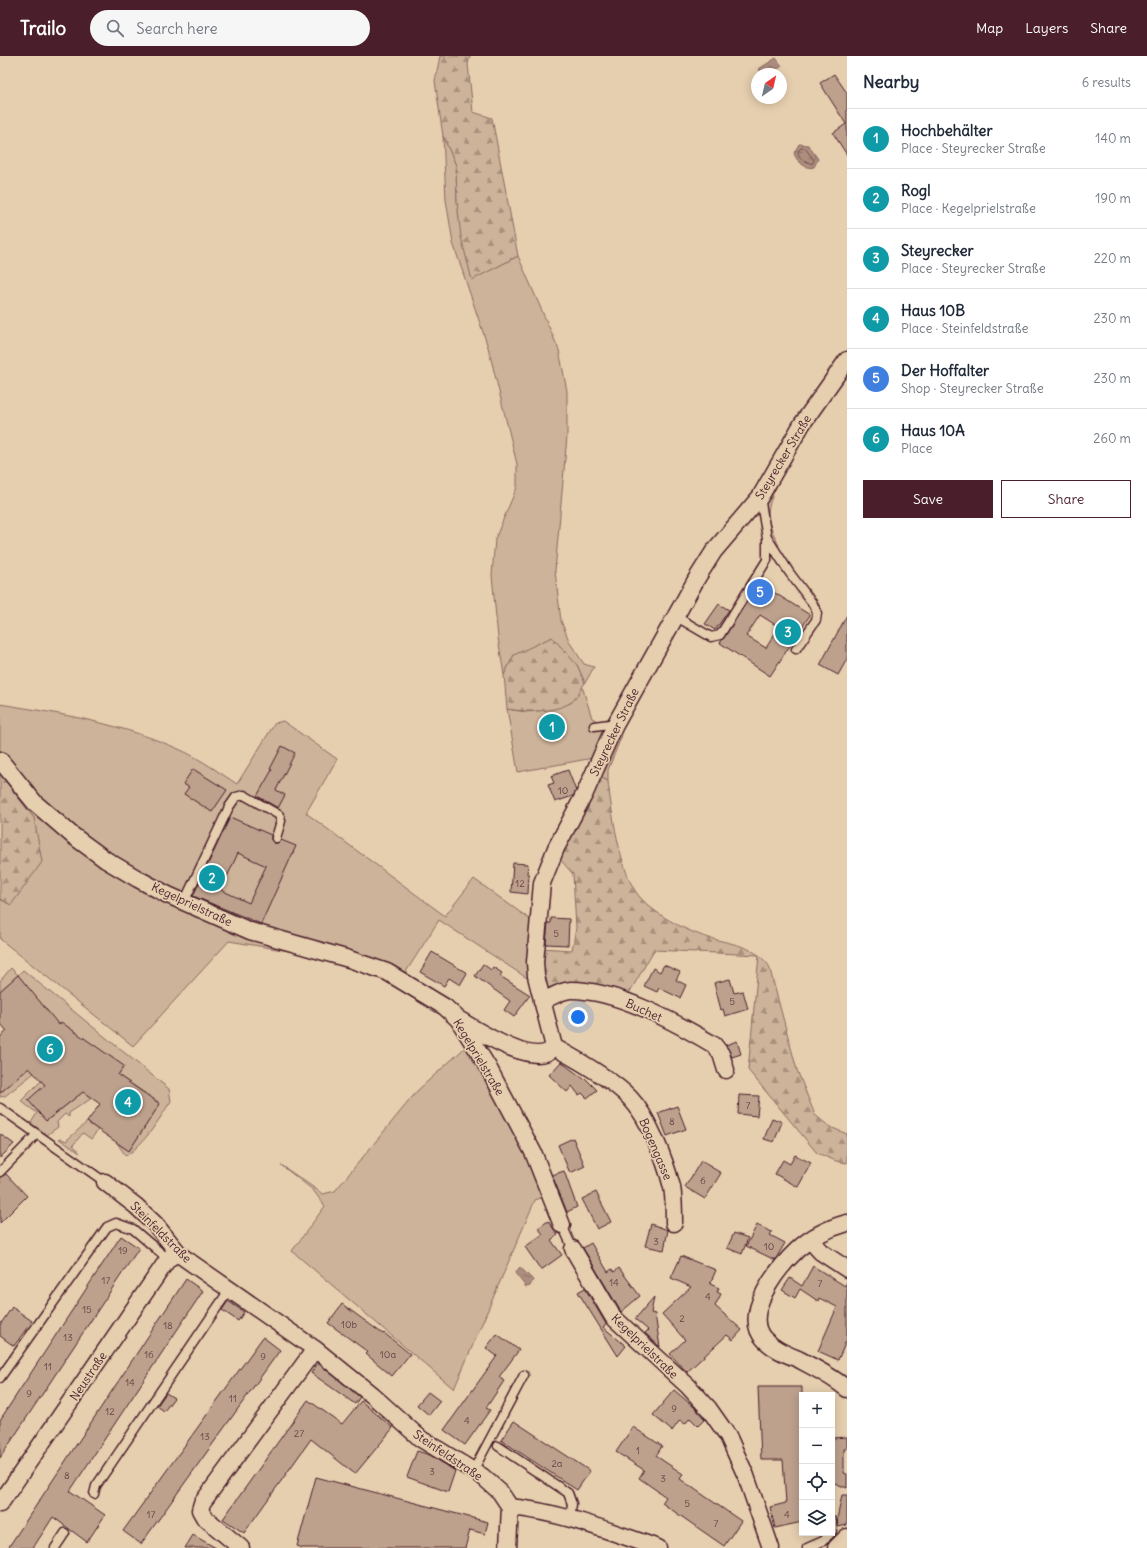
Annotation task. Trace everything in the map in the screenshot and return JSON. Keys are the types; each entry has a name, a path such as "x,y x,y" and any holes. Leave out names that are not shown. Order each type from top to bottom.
{"street":[{"name":"Steyrecker Straße","path":"554,1047 536,976 535,962 542,883 556,848 585,793 617,723 675,616 714,551 760,497 802,424 847,360"},
{"name":"Kegelprielstraße","path":"0,760 35,803 72,835 106,860 184,902 250,931 349,959 387,972 427,996 458,1019 488,1067 533,1152 562,1225"},
{"name":"Buchet","path":"542,1001 570,990 611,996 634,1004 714,1045 721,1054 726,1070"},
{"path":"458,1019 498,1042 520,1052 545,1054 550,1052 554,1047"},
{"name":"Bogengasse","path":"554,1047 619,1089 630,1098 638,1109 648,1125 668,1172 672,1188 674,1223"},
{"name":"Steinfeldstraße","path":"105,1182 136,1206 174,1257 229,1290 315,1349 372,1395 421,1439 473,1471 500,1492 510,1507"},
{"path":"847,1223 828,1230 810,1240 784,1263 768,1286 757,1312 757,1326 762,1338 768,1343 825,1373 847,1389"},
{"path":"810,1240 821,1252 847,1269"},
{"name":"Kegelprielstraße","path":"573,1249 613,1317 688,1386 709,1409 728,1436 746,1476 771,1548"},
{"name":"Neustraße","path":"0,1504 174,1257"},
{"path":"241,1548 204,1517 200,1510 202,1503 315,1349"},
{"path":"508,1548 510,1507 535,1510 570,1519 658,1548"},
{"path":"836,1548 847,1537"}],"lane":[{"path":"675,616 711,637 720,635 767,560 767,538 760,497"},
{"path":"767,538 789,572 813,604 817,613 816,620 796,649"},
{"path":"594,726 617,723"},
{"path":"184,902 229,807 236,797 244,796 279,816 281,821 276,838"},
{"path":"0,1108 105,1182"},
{"path":"0,1172 37,1134"},
{"path":"0,1378 106,1227 116,1223 133,1229 174,1257"},
{"name":"Kegelprielstraße","path":"562,1225 573,1249"},
{"path":"94,1494 96,1486 229,1290"},
{"path":"473,1471 524,1375"},
{"path":"498,1446 568,1493 572,1504 570,1519"},
{"path":"55,1548 65,1533"},
{"path":"807,1548 823,1541 828,1536"}],"green space":[{"path":"440,56 470,56 468,64 473,112 492,118 518,256 472,280 461,237 457,202 456,165 443,136 435,81"},
{"path":"443,136 456,165 457,202 472,279 518,256 559,350 567,391 567,436 555,571 561,621 570,643 584,664 594,667 585,683 577,665 514,655 504,675 498,638 492,575 495,539 517,487 517,464 488,347 453,243 446,200"},
{"path":"847,365 847,376 813,423 787,465 770,502 768,515 779,546 775,542 770,532 764,501"},
{"path":"552,637 577,665 585,683 570,703 556,709 522,711 507,709 504,675 514,655"},
{"path":"582,686 592,718 609,728 593,758 518,772 507,709 526,712 546,710 571,703"},
{"path":"0,704 93,721 138,734 183,751 237,784 275,723 283,721 337,759 306,813 445,916 474,879 535,923 533,982 439,920 404,975 342,960 229,941 133,1046 0,939 0,899 11,905 34,818 0,774"},
{"path":"615,732 622,735 608,770 608,781 598,776"},
{"path":"0,774 34,818 42,862 11,905 0,899"},
{"path":"598,776 608,781 611,807 625,869 630,882 642,900 660,915 682,927 703,936 744,947 758,955 654,950 627,997 550,993 542,987 540,948 572,950 576,928 573,874 557,856"},
{"path":"759,956 769,966 797,1070 815,1115 830,1127 847,1134 847,1163 836,1161 817,1153 748,1070"},
{"path":"11,968 18,975 0,991 0,981"},
{"path":"23,970 169,1089 171,1101 146,1138 126,1156 117,1143 129,1151 160,1103 118,1075 124,1066 58,1026 18,975"},
{"path":"469,1044 508,1111 544,1197 535,1200 454,1389 292,1251 325,1206 313,1190 281,1165 323,1194 335,1191 418,1090"},
{"path":"29,1068 34,1073 5,1096 0,1097 0,1093"},
{"path":"41,1081 45,1085 29,1100 46,1121 83,1092 92,1098 69,1113 69,1117 65,1114 57,1122 58,1127 47,1135 31,1123 37,1113 21,1101"},
{"path":"87,1122 98,1130 91,1139 83,1133 73,1145 80,1153 59,1139 60,1138 66,1141"}],"water":[{"path":"776,58 782,66 779,68 761,68"},
{"path":"799,144 808,145 818,159 814,167 811,168 805,166 797,159 794,153"},
{"path":"520,1267 533,1280 530,1286 526,1287 515,1273"}],"building":[{"path":"834,74 847,93 847,155 833,133 846,124 820,83"},
{"path":"759,583 810,615 770,676 720,643","holes":["760,615 779,627 766,648 746,636"]},
{"path":"719,604 729,610 715,630 705,624"},
{"path":"847,615 847,659 838,675 820,665"},
{"path":"557,714 563,736 547,740 541,718"},
{"path":"282,746 295,753 276,790 285,795 278,808 257,796 272,770 270,769"},
{"path":"193,769 227,790 212,812 184,794 189,787 183,784"},
{"path":"568,770 576,791 573,796 555,802 548,785 554,783 551,776"},
{"path":"230,817 271,835 271,840 274,843 278,843 281,840 296,846 261,924 193,896","holes":["238,853 266,866 249,903 221,890"]},
{"path":"513,863 528,864 528,894 511,892"},
{"path":"551,918 569,919 568,945 546,944 548,923 551,923"},
{"path":"432,952 467,973 460,985 449,978 444,986 420,972"},
{"path":"483,964 491,970 493,967 502,973 500,976 530,995 514,1017 504,1010 510,1001 475,976"},
{"path":"664,965 680,972 676,980 686,985 680,998 659,988 657,992 644,986 653,968 660,972"},
{"path":"18,975 59,1025 61,1022 124,1066 118,1075 160,1104 129,1151 87,1122 100,1104 83,1092 46,1121 28,1100 45,1085 29,1068 0,1093 0,1037 7,1031 0,1023 0,991"},
{"path":"730,979 734,993 743,991 748,1009 725,1016 723,1009 721,1010 714,983"},
{"path":"737,1041 741,1054 732,1057 726,1045"},
{"path":"561,1062 584,1079 585,1078 597,1090 587,1098 582,1093 579,1095 572,1086 567,1092 549,1075"},
{"path":"739,1095 759,1096 757,1116 738,1114"},
{"path":"677,1106 686,1129 667,1136 658,1113"},
{"path":"772,1118 782,1122 774,1142 764,1139"},
{"path":"0,1134 14,1144 0,1158"},
{"path":"573,1138 585,1166 570,1173 558,1145"},
{"path":"795,1155 811,1163 798,1187 775,1174 783,1160 790,1164"},
{"path":"701,1161 721,1173 705,1199 685,1187"},
{"path":"564,1171 577,1207 567,1212 552,1175"},
{"path":"6,1174 27,1196 0,1223 0,1177"},
{"path":"596,1192 611,1222 597,1229 582,1199"},
{"path":"548,1221 558,1235 551,1240 562,1255 541,1270 525,1247 543,1234 538,1228"},
{"path":"651,1224 668,1230 664,1250 645,1246"},
{"path":"757,1225 772,1232 770,1235 785,1243 775,1260 746,1246"},
{"path":"734,1233 748,1238 742,1254 727,1248"},
{"path":"121,1236 139,1248 0,1458 0,1420"},
{"path":"591,1243 608,1272 612,1269 614,1272 619,1268 640,1296 621,1312 583,1248"},
{"path":"681,1256 716,1270 710,1284 719,1288 717,1292 721,1294 715,1306 742,1330 733,1340 727,1335 687,1372 670,1354 685,1340 662,1314 691,1287 671,1278"},
{"path":"813,1266 845,1286 847,1282 847,1339 838,1360 818,1351 837,1307 819,1298 818,1301 800,1289 795,1298 782,1290 790,1278 802,1286"},
{"path":"186,1279 203,1291 70,1491 105,1515 87,1542 53,1517 33,1548 8,1548"},
{"path":"585,1288 606,1324 603,1327 626,1346 618,1356 578,1292"},
{"path":"654,1297 651,1313 655,1314 660,1347 645,1333 648,1330 635,1319"},
{"path":"228,1301 244,1312 238,1321 222,1310"},
{"path":"342,1304 383,1334 384,1333 410,1354 392,1376 366,1354 368,1352 328,1323"},
{"path":"12,1307 32,1321 14,1346 0,1336 0,1325"},
{"path":"497,1334 519,1350 499,1377 504,1381 486,1408 490,1410 465,1445 444,1430 497,1356 486,1348"},
{"path":"263,1337 280,1350 141,1544 123,1531"},
{"path":"318,1363 360,1397 355,1404 311,1373"},
{"path":"758,1387 802,1387 802,1392 799,1392 799,1523 775,1528 770,1507 786,1503 783,1460 761,1460"},
{"path":"674,1390 694,1407 705,1419 698,1426 690,1418 685,1424 680,1420 672,1431 653,1415"},
{"path":"428,1392 440,1401 429,1415 417,1405"},
{"path":"166,1393 174,1398 164,1411 157,1406"},
{"path":"308,1400 342,1424 361,1401 393,1428 355,1474 311,1439 244,1533 223,1519"},
{"path":"514,1421 590,1471 577,1490 501,1440"},
{"path":"633,1427 662,1446 656,1456 683,1474 680,1479 741,1521 724,1546 662,1503 666,1497 639,1478 644,1470 616,1452"},
{"path":"847,1437 847,1449 844,1449 844,1473 847,1474 847,1488 835,1483 835,1438"},
{"path":"417,1451 430,1455 455,1471 448,1492 407,1477"},
{"path":"316,1477 488,1522 485,1534 470,1530 465,1548 303,1548 297,1546"},
{"path":"842,1495 847,1495 847,1525 838,1527 837,1519"},
{"path":"193,1535 216,1548 185,1548"}],"place":[{"name":"Der Hoffalter","path":"760,592"},
{"name":"Steyrecker","path":"788,632"},
{"name":"Hochbehälter","path":"552,727"},
{"name":"Rogl","path":"212,878"},
{"name":"Haus 10A","path":"50,1049"},
{"name":"Haus 10B","path":"128,1102"}]}
